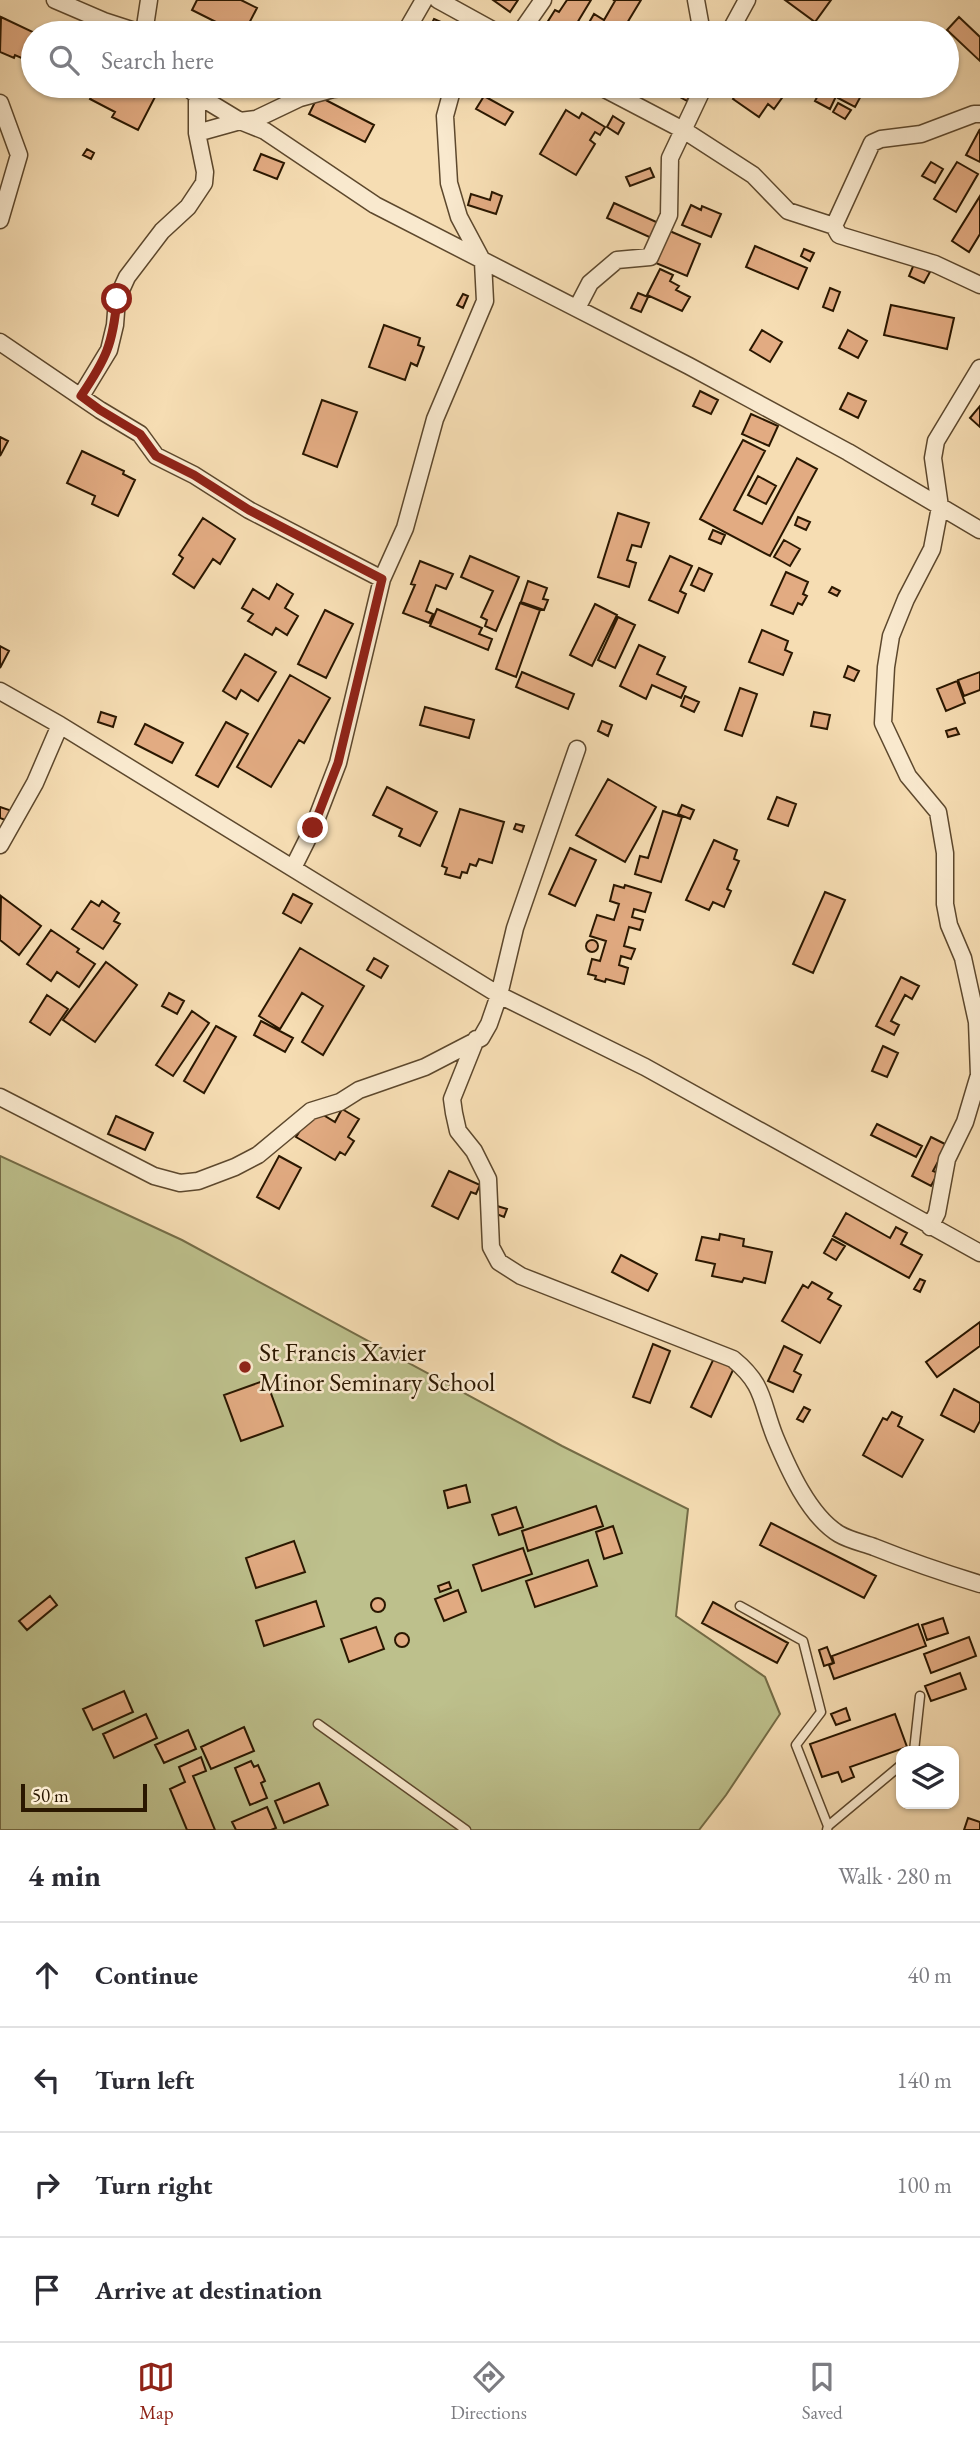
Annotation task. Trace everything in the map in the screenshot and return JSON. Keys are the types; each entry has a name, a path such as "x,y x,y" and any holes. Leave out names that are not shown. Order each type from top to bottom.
{"street":[{"path":"55,0 103,21"},
{"path":"145,21 149,0"},
{"path":"412,21 424,0"},
{"path":"438,0 473,21"},
{"path":"528,21 543,0"},
{"path":"696,0 700,21"},
{"path":"736,21 747,0"},
{"path":"81,396 109,350 117,299 127,277 162,231 188,207 204,183 205,172 192,98"},
{"path":"202,98 240,121 264,131 374,205 577,308 835,445 980,530"},
{"path":"197,133 256,119 303,98"},
{"path":"293,868 313,828 338,763 382,579 405,528 435,419 485,301 483,262 459,217 449,183 445,116 450,98"},
{"path":"622,98 685,131 753,175 788,211 834,226 838,234 935,264 980,285"},
{"path":"577,308 590,283 617,260 650,257 669,215 670,158 699,98"},
{"path":"0,103 19,155 0,220"},
{"path":"834,226 872,143 881,139 921,134 980,114"},
{"path":"0,342 140,434 156,456 194,475 249,510 382,579"},
{"path":"930,1227 937,1213 947,1159 965,1122 979,1074 977,1022 963,958 949,925 945,904 945,853 938,812 908,776 883,723 886,667 891,636 906,599 932,549 940,507 933,458 936,441 980,368"},
{"path":"0,691 60,725 499,995 645,1067 980,1253"},
{"path":"0,845 35,783 60,725"},
{"path":"0,1097 154,1176 180,1183 198,1181 258,1155 311,1111 340,1102 359,1090 425,1067 481,1038 499,995 515,928 577,749"},
{"path":"476,1040 452,1099 458,1131 474,1151 488,1178 491,1247 499,1262 521,1276 733,1359 749,1372 761,1394 793,1479 818,1516 839,1534 980,1584"}],"lane":[{"path":"740,1606 803,1641 821,1712 796,1745 827,1828 896,1769"},
{"path":"914,1746 919,1696"},
{"path":"318,1724 466,1830"}],"green space":[{"name":"St Francis Xavier Minor Seminary School","path":"0,1156 182,1240 562,1446 688,1509 676,1616 765,1677 780,1714 699,1830 0,1830"}],"building":[{"path":"197,0 241,0 257,8 250,21 214,21 192,10"},
{"path":"493,0 518,0 510,12"},
{"path":"567,0 591,0 578,21 548,21 555,10 559,12"},
{"path":"613,0 641,0 628,21 590,21 594,14 604,20 615,1"},
{"path":"785,0 831,0 814,21"},
{"path":"1,17 21,26 21,58 15,55 14,58 0,52"},
{"path":"959,17 980,37 980,61 959,41 959,21 955,21"},
{"path":"154,98 138,130 112,117 115,112 90,99"},
{"path":"317,98 322,98 374,125 365,142 309,114"},
{"path":"483,98 488,98 513,112 505,125 476,109"},
{"path":"782,98 774,109 768,104 759,117 733,99"},
{"path":"817,98 835,98 830,109 815,101"},
{"path":"838,98 860,98 855,107"},
{"path":"838,103 851,110 845,119 833,112"},
{"path":"566,110 579,118 582,113 605,127 600,135 595,132 590,140 595,144 576,175 540,154"},
{"path":"613,116 624,123 618,134 607,127"},
{"path":"980,129 980,162 966,155"},
{"path":"87,149 94,153 91,159 83,155"},
{"path":"261,154 284,163 277,179 254,170"},
{"path":"931,162 943,169 935,183 922,176"},
{"path":"957,162 978,174 956,212 934,199"},
{"path":"650,168 654,177 630,186 626,177"},
{"path":"492,192 502,196 496,214 468,205 471,194 490,200"},
{"path":"980,196 980,234 969,252 952,241"},
{"path":"614,203 663,225 656,240 607,218"},
{"path":"691,205 701,210 702,206 721,214 711,237 682,225"},
{"path":"665,229 700,244 687,276 651,261"},
{"path":"755,246 807,268 798,289 746,267"},
{"path":"804,249 814,253 810,261 801,256"},
{"path":"914,264 930,272 924,283 909,276"},
{"path":"660,269 673,275 670,281 679,286 676,290 690,297 682,311 647,295"},
{"path":"830,288 840,292 833,311 823,307"},
{"path":"638,293 648,297 641,312 631,308"},
{"path":"463,294 468,296 463,308 457,305"},
{"path":"891,305 954,318 947,349 884,335"},
{"path":"384,325 420,338 418,345 424,347 417,366 411,363 405,380 369,367"},
{"path":"762,330 782,342 770,362 750,350"},
{"path":"848,330 867,341 858,358 839,348"},
{"path":"700,391 718,400 711,414 693,406"},
{"path":"848,393 866,401 858,418 840,409"},
{"path":"322,400 357,412 337,467 303,454"},
{"path":"980,406 980,427 970,418"},
{"path":"751,414 778,426 769,446 742,434"},
{"path":"0,437 8,441 0,456"},
{"path":"743,440 765,451 734,510 762,524 797,458 817,469 770,556 700,519"},
{"path":"82,451 124,471 123,474 135,480 118,516 92,504 95,496 67,483"},
{"path":"758,476 776,486 766,504 748,495"},
{"path":"618,513 649,523 641,547 632,545 627,560 636,563 629,587 598,577"},
{"path":"798,517 810,522 806,530 795,525"},
{"path":"203,518 235,539 220,564 213,559 194,588 173,574 183,558 179,555"},
{"path":"713,530 725,535 721,544 709,539"},
{"path":"784,540 800,549 790,566 774,557"},
{"path":"470,556 519,577 496,631 485,626 487,620 481,617 493,591 461,577"},
{"path":"670,556 692,566 680,591 686,594 678,613 649,600"},
{"path":"420,561 453,574 446,589 436,585 426,611 433,614 429,623 403,613 415,585 411,584"},
{"path":"699,568 712,574 704,591 691,585"},
{"path":"786,572 808,582 803,594 807,596 802,605 798,603 793,614 771,605"},
{"path":"528,581 547,588 543,599 548,600 544,610 521,602"},
{"path":"277,584 293,594 285,608 298,616 287,635 276,628 272,635 248,621 253,614 242,608 253,589 269,599"},
{"path":"832,587 840,591 837,596 829,592"},
{"path":"520,603 540,610 516,677 496,669"},
{"path":"595,604 617,615 592,666 570,655"},
{"path":"437,609 482,628 479,634 492,639 488,650 430,626"},
{"path":"325,610 353,624 326,678 298,664"},
{"path":"618,617 635,625 615,668 598,660"},
{"path":"762,630 788,641 785,650 792,653 783,675 749,662"},
{"path":"639,645 665,657 657,674 686,687 681,698 652,685 646,699 620,686"},
{"path":"0,646 9,651 0,668"},
{"path":"245,654 276,672 258,701 241,690 236,699 223,691"},
{"path":"848,666 859,671 854,681 844,677"},
{"path":"522,672 574,694 568,709 516,687"},
{"path":"980,672 980,690 964,696 958,680"},
{"path":"290,675 330,698 304,743 299,740 271,787 237,767"},
{"path":"957,681 965,703 946,711 937,689"},
{"path":"740,688 757,694 742,736 725,730"},
{"path":"685,696 699,702 694,712 681,706"},
{"path":"425,707 474,720 469,738 420,725"},
{"path":"101,712 116,717 113,727 98,722"},
{"path":"814,712 830,715 827,729 811,726"},
{"path":"602,721 612,725 608,736 598,731"},
{"path":"226,722 248,734 218,787 196,775"},
{"path":"145,724 183,743 172,763 135,744"},
{"path":"956,728 959,734 948,737 946,731"},
{"path":"608,779 656,807 625,862 576,835"},
{"path":"387,787 437,812 420,846 399,836 402,829 373,815"},
{"path":"777,797 796,804 788,826 768,819"},
{"path":"682,805 694,810 690,819 678,814"},
{"path":"0,807 15,812 10,822 0,818"},
{"path":"460,809 504,822 492,863 479,859 476,866 470,864 467,873 462,872 460,878 445,874 447,868 442,866"},
{"path":"663,811 682,817 661,882 635,874 640,856 648,858"},
{"path":"516,824 524,826 522,832 514,829"},
{"path":"714,840 737,850 734,859 739,861 727,889 731,891 724,907 713,902 709,910 686,900"},
{"path":"570,848 596,860 575,906 549,894"},
{"path":"614,885 624,888 625,885 651,893 645,912 634,909 632,917 643,920 640,930 629,927 624,946 635,949 631,959 621,956 619,965 628,968 624,984 606,979 605,982 588,974 592,959 600,961 606,941 590,936 597,915 614,920 619,904 610,901"},
{"path":"825,892 845,900 813,973 793,964"},
{"path":"293,894 312,904 301,923 283,913"},
{"path":"1,896 41,926 19,955 0,940"},
{"path":"91,901 99,906 102,901 119,913 114,921 120,924 103,949 72,929"},
{"path":"51,930 95,964 79,987 57,972 51,981 27,964"},
{"path":"587,941 597,941 597,951 587,951"},
{"path":"300,948 364,986 323,1055 302,1042 323,1006 302,993 280,1029 259,1016"},
{"path":"374,958 388,966 381,978 367,970"},
{"path":"106,962 137,985 95,1042 63,1020"},
{"path":"901,977 919,986 912,999 905,995 891,1021 899,1025 894,1035 876,1026"},
{"path":"169,993 184,1001 177,1014 162,1006"},
{"path":"47,995 68,1009 50,1035 30,1022"},
{"path":"192,1011 209,1023 173,1076 156,1065"},
{"path":"261,1021 293,1038 285,1052 254,1035"},
{"path":"216,1026 236,1037 204,1093 184,1081"},
{"path":"883,1046 898,1053 887,1077 872,1071"},
{"path":"342,1109 359,1119 348,1137 354,1141 345,1155 340,1152 335,1160 296,1137 311,1113 320,1113 335,1122"},
{"path":"116,1116 153,1133 145,1150 108,1134"},
{"path":"877,1124 922,1146 916,1157 871,1135"},
{"path":"931,1137 947,1145 933,1171 938,1173 931,1186 912,1176"},
{"path":"279,1156 301,1168 279,1209 257,1197"},
{"path":"449,1171 480,1185 476,1194 471,1192 458,1219 432,1206"},
{"path":"497,1206 507,1209 504,1217 494,1213"},
{"path":"846,1213 890,1238 896,1227 907,1233 901,1244 922,1255 909,1278 833,1236"},
{"path":"720,1234 744,1239 743,1246 772,1252 765,1283 744,1278 742,1282 712,1276 715,1264 696,1260 702,1237 719,1240"},
{"path":"832,1239 845,1246 836,1260 824,1253"},
{"path":"621,1255 657,1274 648,1291 612,1272"},
{"path":"920,1279 925,1281 920,1292 914,1289"},
{"path":"812,1282 832,1293 828,1299 841,1306 820,1343 782,1321 803,1285 808,1288"},
{"path":"980,1322 980,1346 937,1377 926,1362"},
{"path":"653,1344 670,1351 650,1403 633,1397"},
{"path":"784,1346 802,1355 794,1371 801,1375 793,1392 768,1381"},
{"path":"714,1358 734,1368 711,1417 691,1407"},
{"path":"266,1380 283,1426 241,1441 224,1395"},
{"path":"954,1389 980,1403 980,1421 974,1432 941,1415"},
{"path":"804,1407 810,1410 803,1422 797,1419"},
{"path":"892,1412 902,1417 898,1426 923,1440 902,1477 863,1455 883,1418 887,1420"},
{"path":"466,1485 470,1502 448,1508 444,1491"},
{"path":"596,1506 603,1526 528,1551 522,1531"},
{"path":"516,1507 523,1527 499,1535 492,1515"},
{"path":"771,1523 876,1576 864,1598 760,1545"},
{"path":"613,1526 622,1553 604,1559 596,1532"},
{"path":"294,1541 305,1572 256,1588 246,1558"},
{"path":"523,1548 532,1574 482,1591 473,1565"},
{"path":"588,1560 597,1586 535,1607 526,1581"},
{"path":"449,1582 451,1588 440,1592 438,1586"},
{"path":"458,1590 466,1612 444,1621 435,1599"},
{"path":"50,1596 57,1605 27,1630 19,1621"},
{"path":"375,1598 381,1598 385,1605 381,1612 375,1612 371,1608 371,1602"},
{"path":"316,1601 324,1626 264,1646 256,1621"},
{"path":"713,1602 788,1643 777,1663 702,1623"},
{"path":"943,1618 948,1633 927,1640 922,1625"},
{"path":"918,1624 926,1646 834,1679 829,1665 834,1663 832,1656"},
{"path":"376,1627 384,1649 349,1662 341,1639"},
{"path":"399,1633 405,1633 409,1640 405,1647 399,1647 395,1643 395,1637"},
{"path":"969,1637 976,1656 931,1673 924,1654"},
{"path":"827,1647 833,1663 824,1666 819,1650"},
{"path":"960,1673 966,1689 931,1701 925,1686"},
{"path":"124,1691 133,1712 93,1730 83,1709"},
{"path":"846,1708 850,1720 836,1725 831,1714"},
{"path":"146,1714 157,1738 114,1758 103,1734"},
{"path":"895,1714 907,1746 896,1746 896,1751 850,1767 854,1777 842,1782 838,1772 822,1777 810,1744"},
{"path":"244,1727 254,1751 211,1769 201,1747"},
{"path":"188,1730 196,1749 164,1763 155,1745"},
{"path":"201,1757 206,1771 193,1776 215,1830 187,1830 170,1789 185,1782 179,1767"},
{"path":"251,1761 254,1767 258,1765 265,1781 261,1783 267,1798 250,1805 235,1768"},
{"path":"319,1783 328,1805 284,1823 275,1801"},
{"path":"267,1807 276,1828 236,1830 232,1822"},
{"path":"968,1818 980,1822 980,1830 964,1830"}],"place":[{"name":"St Francis Xavier Minor Seminary School","path":"245,1367"}],"route":[{"path":"117,299 109,350 81,396 140,434 156,456 194,475 249,510 382,579 338,763 313,828"}]}
